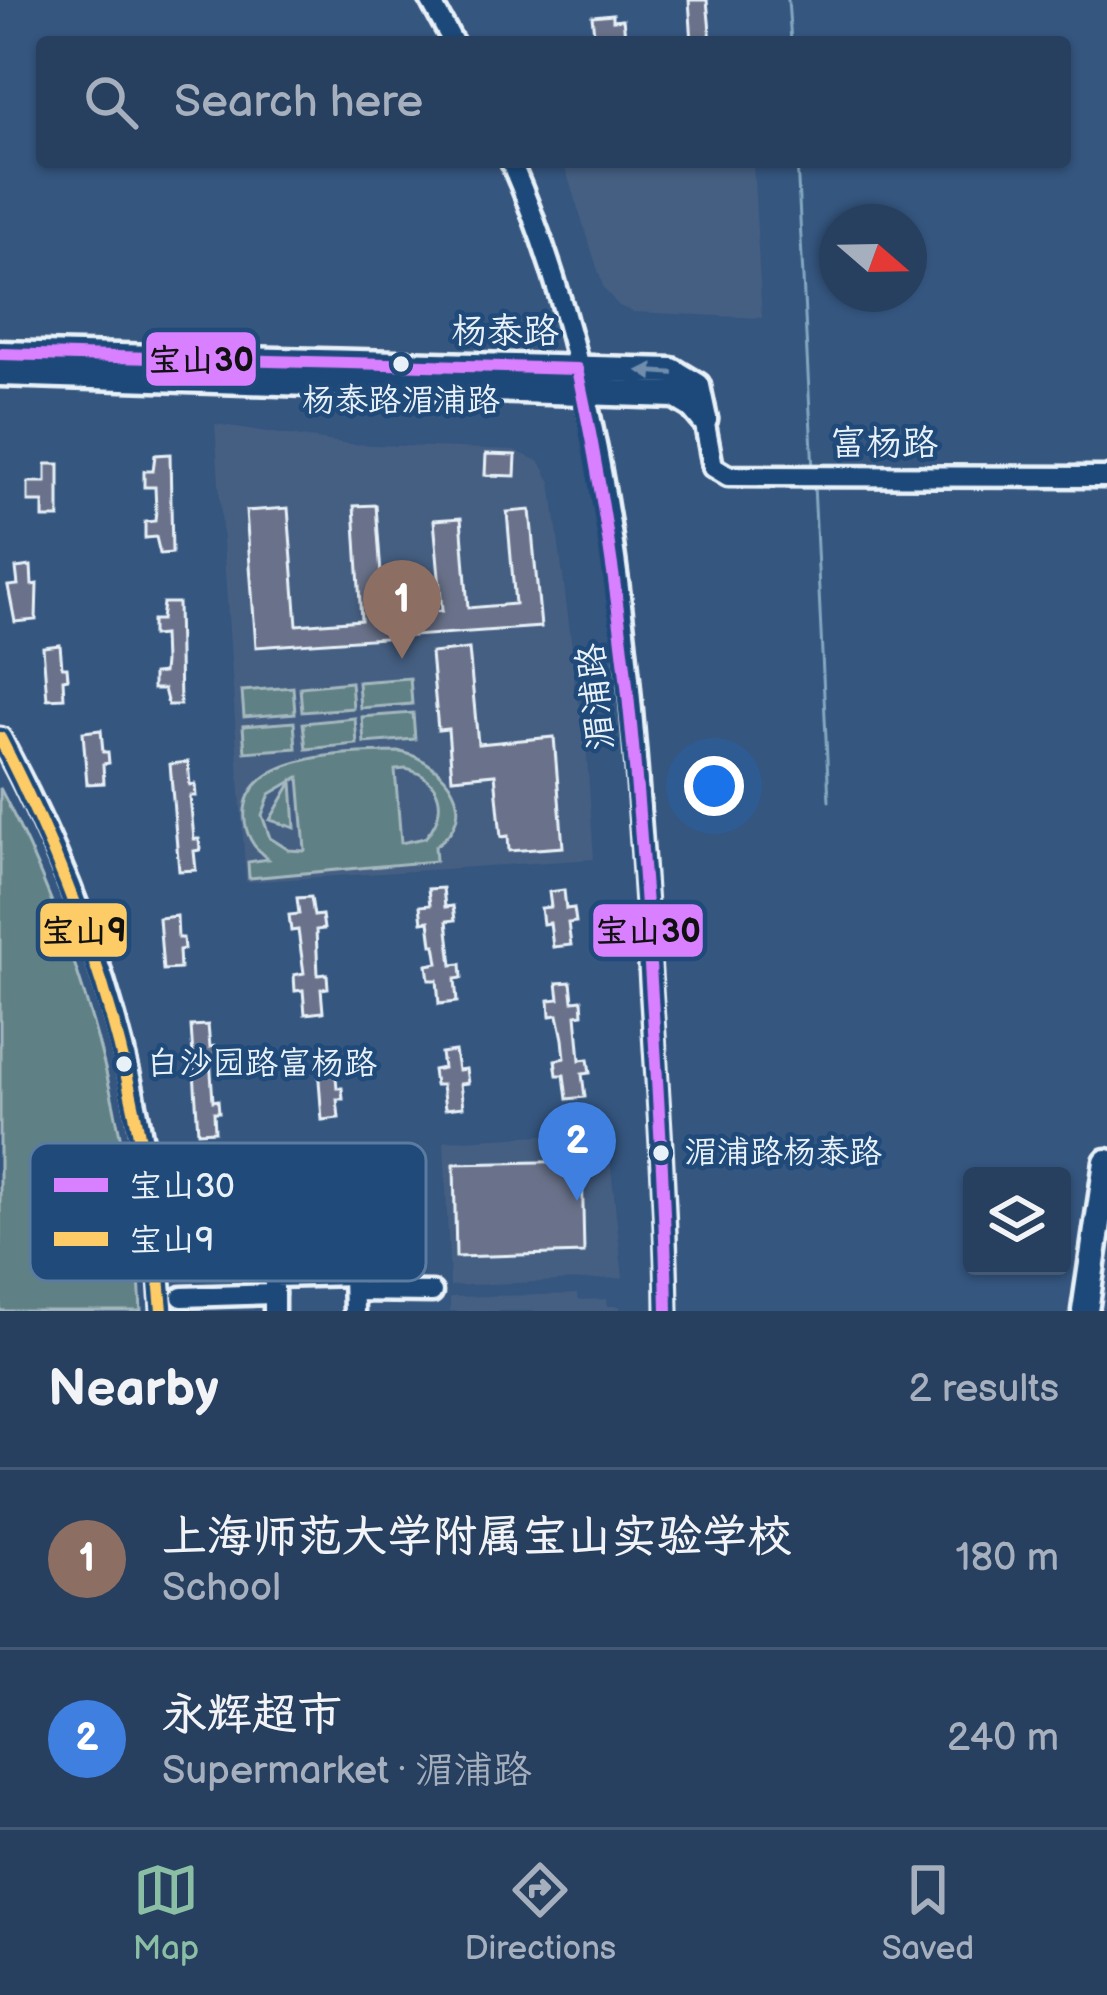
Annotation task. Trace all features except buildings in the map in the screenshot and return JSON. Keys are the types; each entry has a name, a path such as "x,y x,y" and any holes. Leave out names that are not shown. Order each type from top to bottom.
{"main road":[{"name":"杨泰路","path":"0,354 400,367 580,381"},
{"name":"杨泰路","path":"0,373 580,381"},
{"path":"580,381 675,395 704,419"},
{"path":"1085,1311 1107,1162"}],"street":[{"path":"430,0 450,36"},
{"name":"湄浦路","path":"514,168 538,231 580,381 610,530 630,680 667,1311"},
{"name":"富杨路","path":"704,419 710,460 717,472 728,476 1107,477"},
{"path":"0,738 60,861 113,1005 145,1143"},
{"path":"160,1281 162,1311"},
{"path":"354,1301 432,1292"},
{"path":"182,1297 274,1303"}],"shaded area":[{"path":"565,168 753,168 762,318 633,312 619,306 604,289"},
{"path":"215,424 349,444 514,450 540,462 551,482 574,691 584,713 594,859 246,882"},
{"path":"607,1131 623,1278 450,1286 444,1141"},
{"path":"577,1294 579,1300 607,1299 608,1306 620,1306 620,1311 450,1311 450,1297"}],"green space":[{"path":"410,678 412,704 360,708 358,682"},
{"path":"351,682 353,708 302,712 300,687"},
{"path":"293,687 295,713 244,717 242,691"},
{"path":"413,713 415,739 364,743 362,717"},
{"path":"355,718 357,744 306,749 303,723"},
{"path":"294,722 296,748 245,752 243,726"},
{"path":"401,752 432,766 453,790 457,819 435,846 436,861 249,878 248,862 268,859 250,838 245,818 252,791 266,776 308,759","holes":["406,769 435,788 439,807 425,838 401,843 395,770","299,777 305,850 304,851 289,850 270,838 262,815 270,794"]},
{"path":"292,782 295,828 270,820"},
{"path":"0,788 56,911 79,976 121,1143 30,1143 30,1281 139,1281 141,1311 0,1311"}],"waterway":[{"path":"788,0 791,36"},
{"path":"797,168 813,470"},
{"path":"814,485 829,801"}],"transit line":[{"name":"宝山30","path":"0,354 577,369 605,517 633,740 663,1181 667,1311"},
{"name":"宝山9","path":"0,738 90,947 140,1143"},
{"name":"宝山9","path":"159,1281 162,1311"}],"place":[{"name":"杨泰路湄浦路","path":"401,364"},
{"name":"上海师范大学附属宝山实验学校","path":"402,659"},
{"name":"白沙园路富杨路","path":"124,1064"},
{"name":"湄浦路杨泰路","path":"661,1153"},
{"name":"永辉超市","path":"577,1201"}]}
